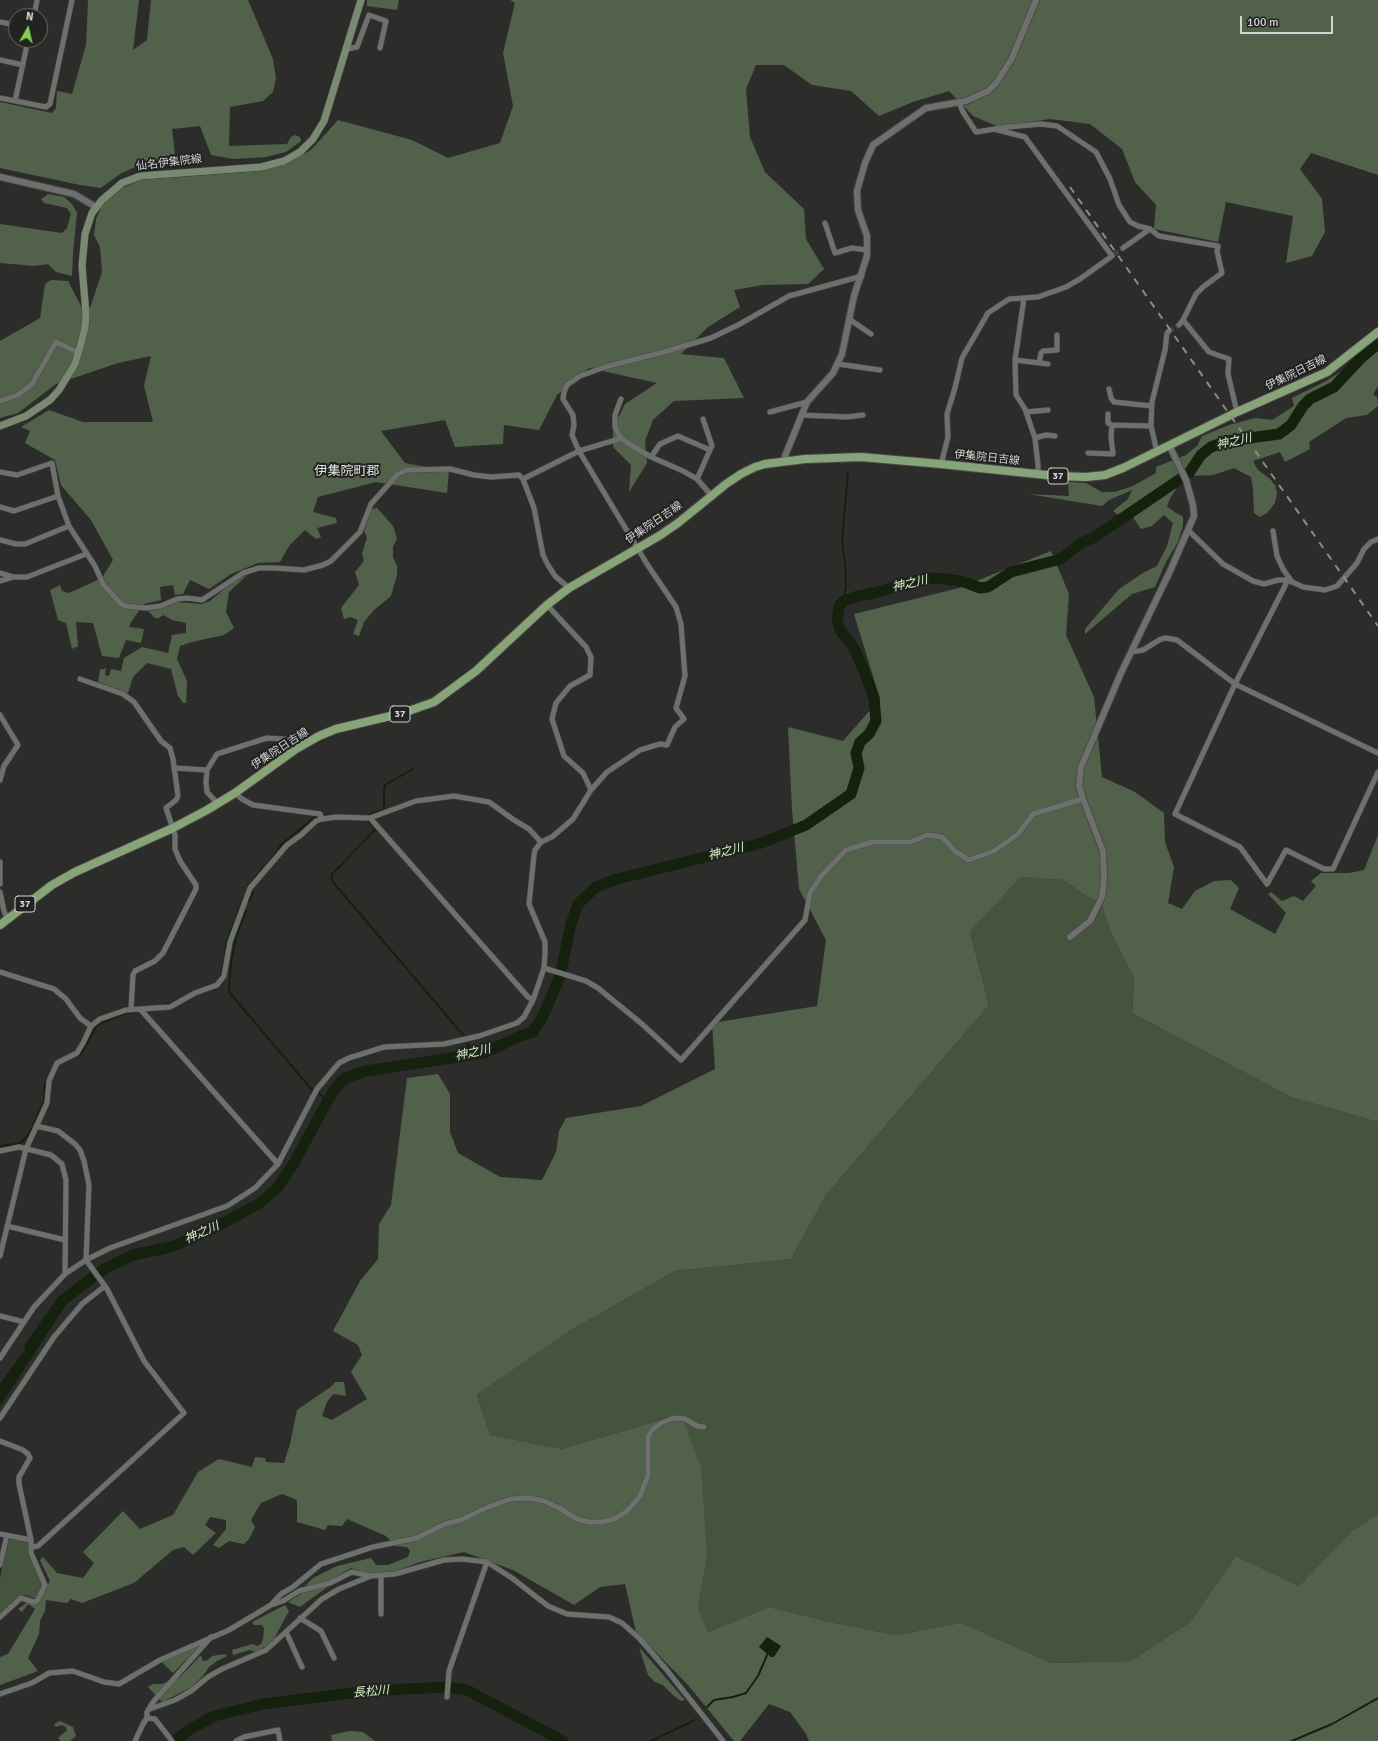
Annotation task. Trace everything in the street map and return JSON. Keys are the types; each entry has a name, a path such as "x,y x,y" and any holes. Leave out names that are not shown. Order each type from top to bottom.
{"main road":[{"name":"仙名伊集院線","path":"0,426 37,410 50,400 69,376 79,353 82,340 86,314 82,266 83,244 87,226 96,207 114,189 131,179 140,176 261,167 279,163 293,157 313,139 324,120 361,0"},
{"name":"伊集院日吉線","path":"0,925 47,888 75,872 173,828 218,804 305,744 336,729 403,713 434,702 476,671 547,605 569,588 590,574 638,549 678,523 711,495 741,474 755,467 765,464 785,462 861,457 1073,477 1105,474 1123,468 1237,412 1327,372 1378,332"}],"street":[{"path":"0,98 46,107 50,104 72,0"},
{"path":"785,462 785,456 807,402 833,373 844,348 854,296 862,276 867,256 866,236 858,210 857,191 861,175 873,145 926,108 959,103 977,97 988,91 997,82 1012,58 1036,0"},
{"path":"346,50 357,47 369,15 386,21 380,48"},
{"path":"15,101 26,48"},
{"path":"0,60 23,65"},
{"path":"959,103 976,132 1041,124 1057,126 1096,152 1110,179 1119,205 1130,222 1150,229 1159,236 1218,246 1217,251 1222,273 1196,294 1179,325"},
{"path":"941,464 948,437 947,414 962,358 988,313 1009,298 1038,297 1066,287 1080,279 1113,255 1025,137 994,129"},
{"path":"0,177 74,194 96,207"},
{"path":"825,223 835,253 852,248 867,250"},
{"path":"1124,248 1150,229"},
{"path":"0,1358 34,1307 65,1274 110,1248 227,1206 255,1188 278,1164 317,1089 339,1063 355,1056 384,1047 444,1044 498,1031 517,1023 524,1017 546,969 544,942 531,912 529,898 534,855 541,842 552,837 573,819 591,790 612,768 640,750 660,744 667,745 675,727 684,719 676,708 685,676 681,624 676,607 638,549 579,451 572,435 574,425 573,415 563,399 564,392 567,386 580,376 605,367 711,338 738,325 789,296 862,276"},
{"path":"1024,298 1015,360 1016,395 1026,412 1035,438 1038,474"},
{"path":"849,319 871,334"},
{"path":"1183,320 1208,352 1229,358 1228,374 1237,412"},
{"path":"1157,452 1151,426 1152,406 1167,333 1169,331"},
{"path":"1038,363 1043,351 1058,350 1057,335"},
{"path":"0,401 18,395 32,384 56,342 79,353"},
{"path":"1015,360 1048,364"},
{"path":"838,364 880,370"},
{"path":"1109,389 1111,398 1114,402 1152,406"},
{"path":"621,399 614,415 615,427 622,438 651,457 697,479 711,495"},
{"path":"770,412 807,402"},
{"path":"1026,412 1048,410"},
{"path":"1108,414 1108,423 1112,425 1151,426"},
{"path":"801,415 846,417 863,415"},
{"path":"697,479 712,446 703,419"},
{"path":"1088,453 1113,454 1111,437 1112,425"},
{"path":"1035,438 1046,435 1055,436"},
{"path":"651,457 660,444 678,436 710,450"},
{"path":"523,479 579,451 622,438"},
{"path":"1070,937 1090,921 1102,897 1103,891 1103,851 1079,786 1081,767 1131,652 1171,569 1185,535 1189,531 1194,516 1193,505 1186,480 1169,445"},
{"path":"0,472 17,475 52,463 58,496 69,526 95,566 103,584 121,604 125,606 146,608 161,606 177,599 187,598 202,600 243,573 259,568 304,570 323,565 331,561 360,532 370,504 398,474 407,470 450,469 474,475 491,477 519,475 523,479 534,508 543,555 555,576 569,588"},
{"path":"0,507 14,511 58,496"},
{"path":"0,540 16,544 25,544 69,526"},
{"path":"1189,531 1223,564 1240,575 1264,584 1278,580 1290,581 1303,587 1320,590 1337,586 1357,563 1364,550 1371,542 1378,539"},
{"path":"1273,531 1277,556 1282,569 1290,581"},
{"path":"0,573 12,577 27,577 86,554"},
{"path":"0,581 12,577"},
{"path":"1290,581 1235,684 1174,814 1240,847 1267,884 1286,850 1324,869 1334,869 1378,772"},
{"path":"547,605 586,647 591,657 590,675 570,686 556,703 552,719 564,756 583,773 591,790"},
{"path":"1131,652 1143,650 1160,639 1177,640 1235,684 1378,753"},
{"path":"80,679 123,694 134,702 161,741 170,748 178,796 176,800 166,808 175,835 175,849 180,861 194,882 196,889 163,953 155,961 135,970 133,975 131,1009"},
{"path":"0,715 18,745 4,766 0,780"},
{"path":"218,804 207,792 206,782 208,770 217,754 267,738 298,740 305,744"},
{"path":"174,768 208,770"},
{"path":"235,792 242,799 253,805 320,814 321,817"},
{"path":"0,1256 26,1149 47,1103 49,1081 52,1070 60,1060 77,1053 91,1026 100,1019 131,1009 141,1010 170,1007 195,994 214,988 222,981 227,951 250,888 287,845 321,817 370,818 416,801 454,796 489,802 530,829 541,842"},
{"path":"546,969 586,981 598,988 642,1024 681,1060 805,920 810,893 822,875 846,850 872,842 910,842 927,835 942,837 956,852 969,860 994,851 1018,834 1033,814 1083,799"},
{"path":"370,818 528,997 533,1000"},
{"path":"0,862 0,884"},
{"path":"0,892 4,911 8,918"},
{"path":"0,972 54,989 66,999 80,1018 91,1026"},
{"path":"141,1010 278,1164"},
{"path":"32,1547 38,1546 184,1413 144,1361 103,1284 87,1262 89,1185 84,1161 75,1144 64,1134 51,1128 36,1126"},
{"path":"0,1151 8,1148 19,1147 51,1155 62,1164 66,1180 65,1274"},
{"path":"7,1226 65,1240"},
{"path":"0,1418 54,1337 82,1304 103,1284"},
{"path":"0,1316 24,1322"},
{"path":"271,1605 281,1594 293,1587 322,1564 373,1547 417,1538 445,1524 461,1520 510,1499 529,1498 544,1502 577,1519 589,1522 602,1522 614,1519 626,1512 640,1496 648,1476 648,1437 652,1430 661,1423 674,1418 685,1419 697,1426 704,1427"},
{"path":"0,1441 23,1450 30,1458 19,1477 19,1484 31,1540 31,1553 45,1586 37,1601 34,1602 21,1598 0,1617"},
{"path":"0,1534 31,1540"},
{"path":"0,1565 7,1535"},
{"path":"0,1694 32,1683 49,1673 73,1672 104,1682 119,1684 160,1660 213,1635 229,1630 271,1605 283,1601 299,1591 330,1583 352,1572 371,1576 381,1576 395,1574 444,1560 462,1559 487,1562 512,1578 548,1606 567,1614 609,1617 622,1623 640,1639 666,1669 723,1741"},
{"path":"447,1696 449,1674 487,1562"},
{"path":"150,1709 175,1700 217,1671 266,1650 322,1599 339,1588 371,1576"},
{"path":"381,1576 381,1614"},
{"path":"300,1618 321,1631 334,1658"},
{"path":"286,1632 302,1667"},
{"path":"135,1741 147,1718 147,1712 153,1702 213,1635"},
{"path":"147,1718 155,1719 172,1741"},
{"path":"236,1741 244,1737 278,1730 280,1741"}],"shaded area":[{"path":"88,0 139,0 133,50 147,40 151,0 248,0 273,59 276,78 273,92 263,101 230,107 229,146 287,144 291,137 295,135 300,137 301,141 286,152 266,157 233,159 211,155 200,126 172,129 176,163 135,167 120,174 101,188 0,168 0,102 52,113 56,108 57,91 72,94 86,45"},
{"path":"367,0 399,0 397,10 367,6"},
{"path":"510,0 1378,0 1378,175 1311,153 1300,169 1322,199 1325,232 1312,256 1286,263 1293,216 1226,202 1218,242 1154,229 1156,205 1135,182 1122,149 1090,124 1050,119 999,127 973,116 949,91 913,102 879,116 851,91 812,85 784,65 756,65 746,89 750,137 765,172 804,209 806,239 824,269 808,284 763,285 734,290 740,307 708,327 681,354 724,358 744,398 674,401 653,420 645,441 647,463 629,492 631,465 613,447 613,428 625,404 657,383 589,368 557,395 539,430 504,425 503,444 455,447 445,420 381,431 405,463 449,471 447,493 376,482 318,497 313,512 336,518 337,523 317,528 321,537 316,539 305,530 289,546 280,562 258,563 231,574 209,589 190,580 183,594 175,595 173,585 160,587 161,600 144,604 129,627 144,629 141,643 126,640 119,658 102,656 93,623 76,622 78,646 72,649 66,623 58,620 50,590 60,585 62,591 69,593 102,578 113,560 91,520 61,485 55,460 25,443 30,431 21,427 49,410 83,422 153,422 144,386 151,356 118,363 56,384 18,413 0,418 0,341 40,318 45,284 51,280 68,281 82,308 90,308 102,272 100,247 94,235 96,219 102,205 120,189 140,180 258,171 280,166 311,150 338,120 412,140 448,158 500,143 513,106 503,53 515,3"},
{"path":"48,194 64,197 72,204 77,213 72,276 56,272 48,264 35,266 0,263 0,224 62,233 67,228 71,214 67,208 44,203 41,199"},
{"path":"1378,348 1378,386 1373,395 1377,397 1378,406 1367,415 1346,418 1309,442 1310,449 1285,462 1280,452 1253,461 1258,470 1275,485 1277,493 1275,503 1267,513 1260,517 1254,513 1251,477 1234,468 1213,475 1191,476 1179,485 1170,498 1167,507 1183,517 1183,525 1178,542 1166,562 1155,587 1132,594 1085,634 1085,629 1119,589 1143,573 1157,566 1167,546 1173,523 1164,515 1152,526 1141,529 1128,510 1120,516 1113,511 1128,499 1132,490 1109,500 1102,506 1028,494 1069,496 1068,482 1086,483 1102,492 1115,492 1133,486 1156,473 1156,467 1186,455 1197,446 1202,436 1229,425 1255,418 1272,420 1294,406 1292,398 1326,381"},
{"path":"377,508 393,526 397,538 393,547 393,557 397,566 397,575 391,596 374,610 364,622 359,636 353,634 358,620 350,617 344,619 341,608 359,585 355,572 364,561 362,553 367,538 364,531 372,509"},
{"path":"1051,551 1069,594 1066,635 1094,697 1102,777 1135,792 1164,813 1165,842 1174,867 1168,903 1182,909 1195,891 1214,881 1231,880 1239,888 1230,909 1275,934 1286,913 1268,894 1271,892 1282,901 1294,896 1303,901 1316,886 1311,881 1321,873 1349,873 1364,870 1378,835 1378,1122 1291,1097 1132,1013 1134,978 1111,933 1102,906 1063,880 1021,877 970,932 989,1005 826,1195 791,1259 675,1271 571,1330 477,1394 490,1435 562,1449 681,1414 701,1468 707,1557 698,1608 708,1632 769,1607 830,1622 896,1635 961,1623 1052,1663 1131,1661 1190,1622 1236,1556 1299,1586 1352,1531 1378,1514 1378,1741 809,1741 806,1734 790,1712 769,1704 740,1741 734,1741 688,1685 636,1632 625,1584 600,1587 574,1605 513,1570 464,1552 420,1562 391,1573 371,1574 351,1568 327,1582 304,1587 313,1578 337,1566 371,1558 376,1565 388,1565 408,1557 410,1551 407,1547 395,1546 386,1536 347,1519 342,1526 328,1525 325,1530 297,1522 297,1500 282,1494 261,1503 251,1520 255,1527 249,1539 244,1544 229,1541 219,1548 213,1545 226,1529 226,1520 210,1517 205,1525 216,1533 193,1555 184,1547 173,1550 134,1583 82,1603 71,1599 67,1603 46,1600 45,1611 40,1621 39,1634 28,1658 38,1671 0,1685 0,1657 8,1654 35,1609 28,1604 22,1612 18,1609 28,1602 39,1602 50,1581 40,1560 43,1557 57,1573 83,1578 94,1563 83,1552 123,1511 140,1529 173,1515 198,1472 219,1459 252,1467 255,1457 265,1458 266,1462 284,1463 290,1444 297,1410 332,1386 335,1382 344,1382 346,1396 333,1394 327,1402 322,1416 332,1420 367,1399 351,1372 362,1355 358,1345 333,1331 360,1281 378,1259 379,1224 391,1205 407,1078 438,1074 450,1094 450,1132 458,1153 500,1177 542,1180 556,1152 559,1131 566,1118 641,1106 715,1069 712,1023 817,1006 826,940 799,889 792,809 788,727 843,741 880,699 854,614 959,588"},
{"path":"248,574 229,592 226,612 234,628 224,635 180,646 177,659 187,681 186,703 183,703 178,696 171,669 147,663 133,677 128,693 98,682 100,670 106,668 105,675 109,676 111,669 121,671 124,658 142,647 168,653 172,635 186,633 186,623 172,620 163,615 159,618 155,618 148,611 161,609 177,602 202,604 210,601 230,584"},
{"path":"1021,877 1063,880 1102,906 1111,933 1134,978 1132,1013 1291,1097 1378,1122 1378,1514 1352,1531 1299,1586 1236,1556 1190,1622 1131,1661 1052,1663 961,1623 896,1635 830,1622 769,1607 708,1632 698,1608 707,1557 681,1414 562,1449 490,1435 477,1393 571,1330 675,1271 791,1259 826,1195 989,1005 970,932"},
{"path":"60,1312 0,1406 0,1384 26,1348"},
{"path":"11,1539 27,1542 30,1545 28,1554 34,1563 43,1587 36,1599 25,1595 20,1596 0,1615 0,1578 8,1541"},
{"path":"330,1585 300,1607 288,1602 304,1592"},
{"path":"285,1605 289,1611 274,1639 268,1645 255,1652 250,1650 233,1655 232,1650 253,1644 257,1646 261,1644 264,1628 262,1625 254,1625 252,1622"},
{"path":"767,1637 781,1646 774,1657 771,1657 759,1647"},
{"path":"204,1642 173,1673 162,1662"},
{"path":"639,1647 685,1700 681,1701 663,1685 655,1682 648,1675"},
{"path":"225,1654 227,1656 209,1667 203,1676 190,1688 162,1702 148,1687 153,1684 161,1684 179,1678 200,1656 202,1657 202,1661 208,1660 212,1656"},
{"path":"60,1721 73,1727 76,1736 70,1741 61,1741 58,1738 67,1730 66,1727 61,1725 56,1727 54,1724"},
{"path":"350,1731 363,1732 375,1741 332,1741 331,1735"}],"waterway":[{"name":"神之川","path":"30,1347 62,1301 106,1268 133,1255 171,1247 216,1227 260,1203 277,1188 294,1163 336,1087 345,1078 366,1071 484,1053 518,1037 533,1032 543,1016 560,976 571,924 578,904 596,887 617,879 762,843 806,825 851,794 859,768 856,753 860,742 869,734 876,721 874,698 864,671 854,648 840,630 837,620 839,606 844,601 929,578 964,582 980,588 988,587 1011,572 1061,559 1081,543 1093,538 1189,473 1201,455 1211,447 1227,441 1279,434 1291,425 1303,406 1310,399 1334,387 1361,358 1378,344"},
{"path":"844,601 846,585 842,541 848,472"},
{"path":"367,816 384,810 385,785 413,769"},
{"path":"220,978 227,941 248,886 282,844 315,817 333,815"},
{"path":"368,821 376,829 332,874 332,881 464,1036"},
{"path":"249,901 253,892"},
{"path":"246,911 236,937 231,962 229,992 313,1091"},
{"path":"163,1005 173,1003"},
{"path":"66,1061 81,1054 97,1025 126,1013 137,1012"},
{"path":"468,1044 473,1055"},
{"path":"0,1146 21,1143 30,1132 44,1102 45,1083"},
{"path":"319,1094 328,1100"},
{"path":"707,1707 714,1700 746,1693 758,1676 768,1653"},
{"name":"長松川","path":"175,1741 189,1730 214,1716 263,1704 367,1691 445,1687 467,1690 563,1741"},
{"path":"1292,1741 1332,1724 1378,1698"},
{"path":"651,1741 695,1720"}],"tunnel":[{"path":"1114,254 1123,248"},
{"path":"1169,331 1179,325"}],"railway":[{"path":"1070,187 1378,626"}],"district":[{"name":"伊集院町郡","path":"347,472"}]}
